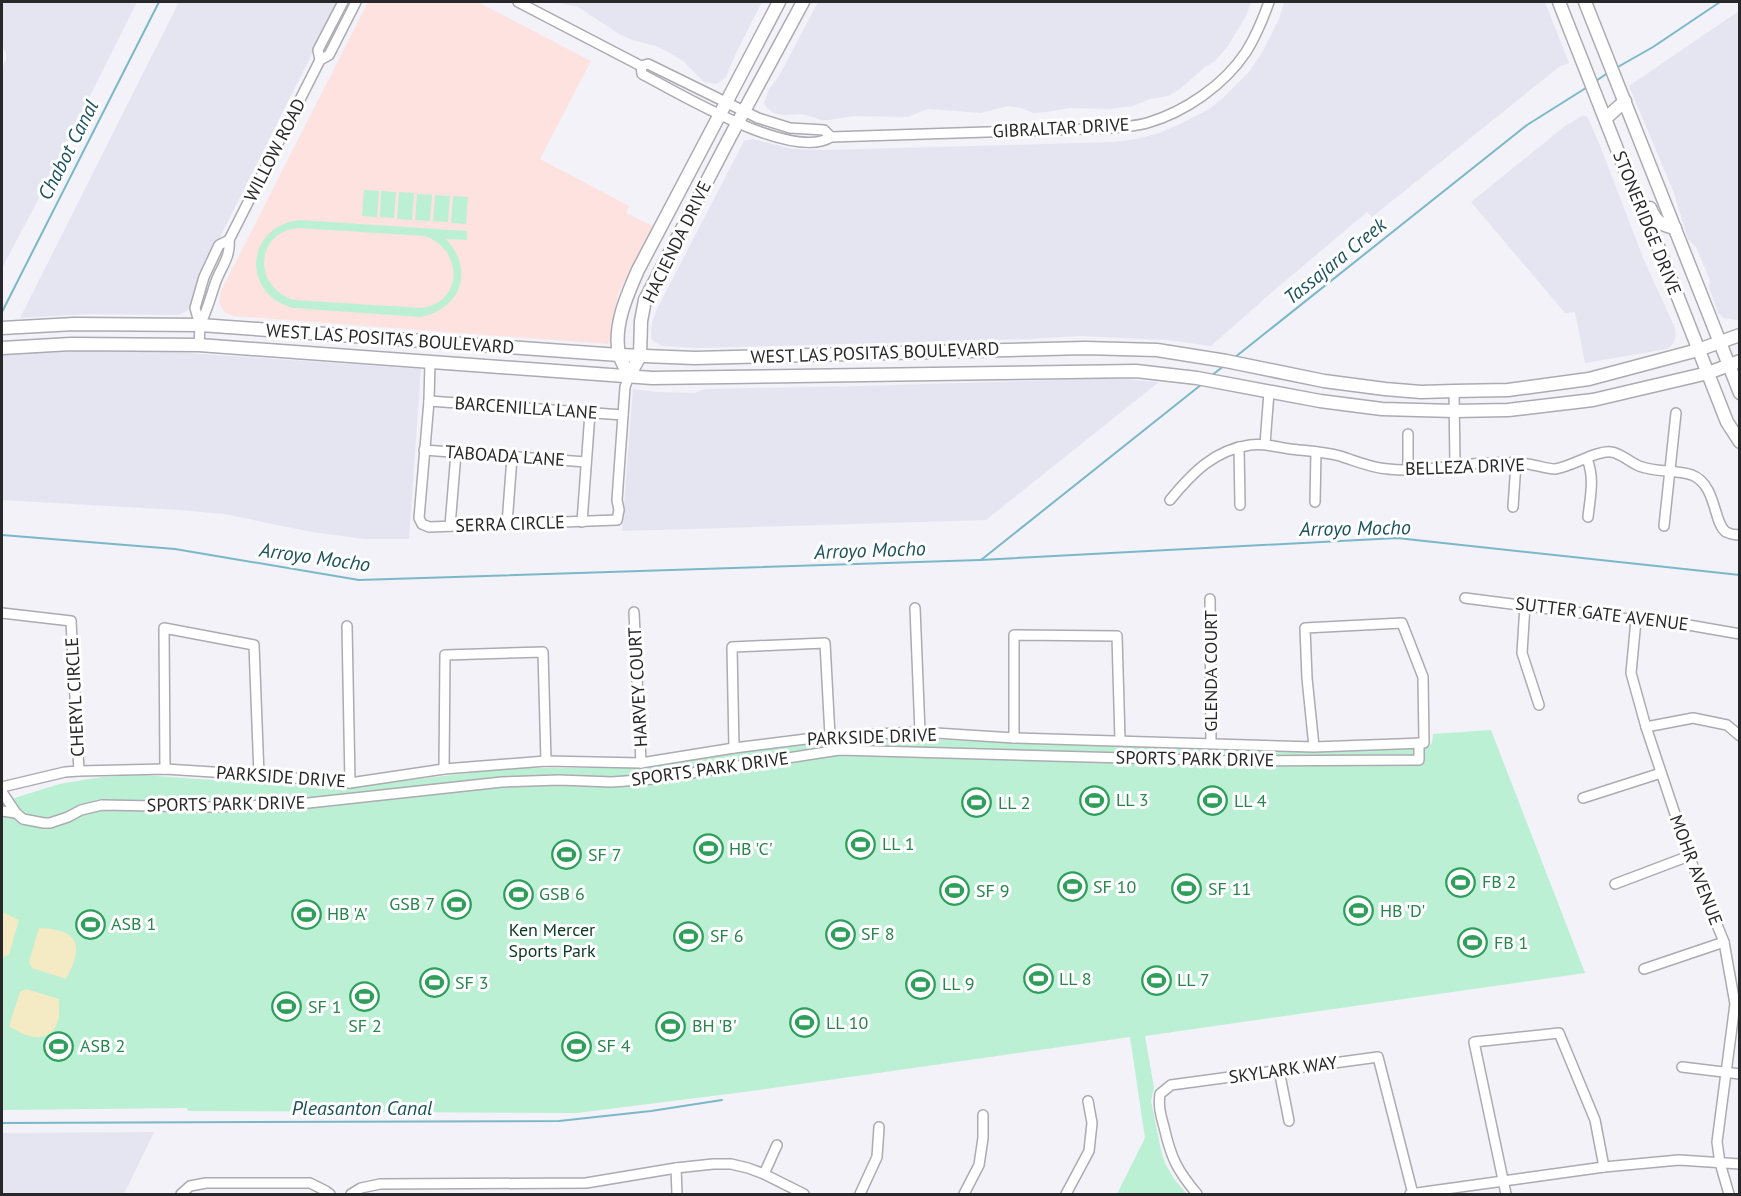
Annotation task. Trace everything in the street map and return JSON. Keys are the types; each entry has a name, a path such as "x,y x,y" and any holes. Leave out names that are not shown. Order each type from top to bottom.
{"main road":[{"name":"HACIENDA DRIVE","path":"629,376 619,355 618,338 628,293 779,2"},
{"name":"HACIENDA DRIVE","path":"629,376 640,356 641,321 645,300 743,111 803,2"},
{"name":"STONERIDGE DRIVE","path":"1559,2 1727,422 1740,442"},
{"name":"STONERIDGE DRIVE","path":"1586,2 1720,342 1734,363 1740,393"},
{"path":"1606,118 1625,101"},
{"path":"1624,167 1640,184 1656,220 1675,228"},
{"name":"WEST LAS POSITAS BOULEVARD","path":"4,328 74,324 200,325 619,355 695,358 1085,348 1157,350 1254,366 1324,381 1421,392 1508,390 1590,379 1698,350 1740,335"},
{"name":"WEST LAS POSITAS BOULEVARD","path":"2,348 71,344 199,345 629,376 694,378 1136,371 1197,378 1320,401 1382,409 1454,411 1508,410 1570,404 1707,373 1734,363"}],"street":[{"name":"WILLOW ROAD","path":"320,60 318,50 343,2"},
{"name":"WILLOW ROAD","path":"199,345 200,325 195,308 204,277 219,245 229,240 320,60 329,55 357,2"},
{"name":"GIBRALTAR DRIVE","path":"518,2 641,66 648,64 723,109 737,123 761,133 814,142 825,141 831,137 1115,128 1162,118 1190,104 1215,86 1233,69 1246,52 1261,24 1269,2"},
{"name":"GIBRALTAR DRIVE","path":"723,109 743,111 790,128 825,130 831,137"},
{"name":"SERRA CIRCLE","path":"430,361 419,518 422,524 429,527 617,520 625,387 629,376"},
{"path":"1454,391 1455,466"},
{"path":"1265,444 1269,392"},
{"name":"BARCENILLA LANE","path":"429,401 623,415"},
{"path":"582,522 590,413"},
{"path":"1664,526 1676,413"},
{"path":"1408,434 1408,469"},
{"name":"BELLEZA DRIVE","path":"1170,500 1198,468 1228,450 1252,444 1338,455 1373,468 1391,470 1486,463 1516,463 1556,469 1598,453 1610,451 1640,467 1682,472 1695,476 1703,484 1714,503 1721,526 1726,532 1740,536"},
{"path":"1239,447 1240,505"},
{"name":"TABOADA LANE","path":"424,450 586,462"},
{"path":"1315,502 1316,452"},
{"path":"450,526 456,453"},
{"path":"507,524 512,457"},
{"path":"1587,459 1591,467 1592,480 1588,517"},
{"path":"1514,507 1516,463"},
{"name":"SUTTER GATE AVENUE","path":"1465,598 1636,620 1677,623 1740,634"},
{"name":"GLENDA COURT","path":"1210,599 1211,743"},
{"path":"1525,605 1522,653 1539,705"},
{"path":"915,608 921,732"},
{"name":"HARVEY COURT","path":"634,612 641,763"},
{"name":"CHERYL CIRCLE","path":"2,614 71,621 79,771"},
{"name":"MOHR AVENUE","path":"1636,620 1631,673 1646,727 1689,856 1724,942 1735,1004 1717,1142 1729,1194"},
{"path":"1314,747 1305,628 1402,623 1423,677 1421,743"},
{"path":"347,626 350,783"},
{"path":"165,769 164,628 254,645 259,775"},
{"path":"1014,738 1014,635 1117,636 1120,740"},
{"path":"734,748 732,647 825,643 830,736"},
{"path":"444,769 445,655 543,652 546,761"},
{"path":"1646,727 1693,718 1726,725 1740,736"},
{"name":"PARKSIDE DRIVE","path":"2,789 34,779 79,771 165,769 350,783 444,769 546,761 641,763 830,736 921,732 1014,738 1314,747 1421,743"},
{"name":"SPORTS PARK DRIVE","path":"16,813 32,822 50,823 81,810 102,806 208,807 299,804 502,782 559,780 612,782 839,750 1234,761 1419,760 1421,743"},
{"path":"1583,798 1661,773"},
{"path":"2,789 16,813"},
{"path":"2,811 16,813"},
{"path":"1615,884 1689,856"},
{"path":"1644,969 1724,942"},
{"path":"1506,1194 1474,1042 1559,1033 1595,1120 1604,1167"},
{"name":"SKYLARK WAY","path":"1197,1194 1180,1174 1170,1153 1159,1104 1160,1095 1171,1086 1378,1057 1412,1194"},
{"path":"1682,1067 1740,1074"},
{"path":"1279,1070 1289,1121"},
{"path":"1066,1194 1089,1151 1092,1123 1088,1101"},
{"path":"964,1194 979,1165 983,1138 983,1115"},
{"path":"860,1194 877,1157 879,1128"},
{"path":"764,1174 777,1145"},
{"path":"1412,1194 1604,1167 1679,1160 1740,1164"},
{"path":"351,1194 360,1188 380,1184 586,1182 676,1168 731,1164 764,1174 804,1194"},
{"path":"676,1168 677,1194"},
{"path":"586,1182 587,1194"},
{"path":"181,1194 190,1186 206,1183 310,1183 330,1194"},
{"path":"416,1183 416,1194"}],"shaded area":[{"path":"2,2 137,2 2,268 2,68 6,54 2,45"},
{"path":"179,2 338,2 203,271 187,311 178,315 88,314 20,318"},
{"path":"368,2 478,2 591,61 540,159 629,206 626,213 653,226 618,294 609,344 233,316 224,312 219,302 221,291"},
{"path":"553,2 762,2 726,77 717,84 704,82 683,61 670,53 619,34 578,7"},
{"path":"818,2 1251,2 1246,16 1228,46 1215,61 1168,96 1150,99 1133,106 1109,109 1069,108 1033,113 1008,106 981,113 928,109 907,117 853,116 829,120 802,114 774,113 764,103 769,89 779,76"},
{"path":"1284,2 1545,2 1569,63 1559,67 1372,217 1367,212 1211,346 1167,340 1078,336 698,348 662,346 651,338 652,322 657,309 744,141 753,139 792,149 824,150 1114,142 1136,139 1180,124 1209,109 1223,98 1249,72 1263,51 1279,19"},
{"path":"1739,11 1740,319 1737,320 1724,318 1718,313 1709,287 1710,280 1696,247 1688,239 1674,193 1629,86"},
{"path":"1586,116 1589,120 1644,260 1675,328 1676,336 1667,349 1585,363 1575,312 1565,313 1471,202 1565,126"},
{"path":"65,350 173,352 421,369 409,539 364,539 312,532 224,514 2,500 2,355"},
{"path":"1087,379 1159,382 986,520 622,531 633,389 694,393 705,389"},
{"path":"154,1132 124,1194 2,1194 2,1133"}],"green space":[{"path":"364,190 379,191 377,217 362,216"},
{"path":"381,191 396,192 394,218 380,217"},
{"path":"399,192 414,193 412,220 397,219"},
{"path":"417,194 432,195 430,221 415,220"},
{"path":"435,195 450,196 448,222 433,221"},
{"path":"453,196 468,197 466,224 451,223"},
{"path":"299,220 467,231 467,240 446,239 460,263 459,287 454,297 445,306 434,313 420,317 293,308 276,300 264,289 258,276 256,261 260,247 268,235 281,225","holes":["298,228 425,236 438,243 447,252 452,264 453,275 451,287 445,297 435,304 421,308 294,300 280,293 265,273 264,261 273,239 284,232"]},
{"name":"Ken Mercer Sports Park","path":"1491,730 1585,973 1145,1036 1154,1088 1151,1101 1161,1150 1174,1179 1187,1194 1117,1194 1145,1138 1130,1037 744,1092 577,1113 188,1111 187,1108 2,1110 2,802 59,784 102,777 142,775 329,788 511,768 608,768 666,765 833,739 1422,748 1432,743 1433,734"}],"sand":[{"path":"2,912 19,920 9,954 2,958"},
{"path":"39,928 62,932 74,941 75,957 66,979 32,968 29,962"},
{"path":"26,989 59,999 57,1024 47,1035 28,1036 9,1026 20,992"}],"waterway":[{"name":"Chabot Canal","path":"2,312 159,2"},
{"name":"Tassajara Creek","path":"1616,68 1653,47 1720,2"},
{"name":"Tassajara Creek","path":"1596,81 1609,72"},
{"name":"Tassajara Creek","path":"1234,358 1527,125 1589,86"},
{"name":"Tassajara Creek","path":"1211,376 1225,365"},
{"name":"Tassajara Creek","path":"981,560 1202,384"},
{"name":"Arroyo Mocho","path":"2,535 175,549 359,580 980,560 1397,538 1740,575"},
{"name":"Pleasanton Canal","path":"2,1123 559,1121 651,1111 722,1100"}],"place":[{"name":"LL 3","path":"1095,800"},
{"name":"LL 4","path":"1213,801"},
{"name":"LL 2","path":"977,803"},
{"name":"LL 1","path":"861,844"},
{"name":"HB 'C'","path":"708,849"},
{"name":"SF 7","path":"567,855"},
{"name":"FB 2","path":"1461,882"},
{"name":"SF 10","path":"1072,887"},
{"name":"SF 11","path":"1187,889"},
{"name":"SF 9","path":"955,891"},
{"name":"GSB 6","path":"518,894"},
{"name":"GSB 7","path":"456,904"},
{"name":"HB 'D'","path":"1359,911"},
{"name":"HB 'A'","path":"306,914"},
{"name":"ASB 1","path":"90,924"},
{"name":"SF 8","path":"840,934"},
{"name":"SF 6","path":"689,936"},
{"name":"FB 1","path":"1473,943"},
{"name":"LL 8","path":"1038,979"},
{"name":"LL 7","path":"1156,980"},
{"name":"SF 3","path":"434,983"},
{"name":"LL 9","path":"921,984"},
{"name":"SF 2","path":"365,997"},
{"name":"SF 1","path":"287,1007"},
{"name":"LL 10","path":"805,1023"},
{"name":"BH 'B'","path":"671,1026"},
{"name":"ASB 2","path":"59,1046"},
{"name":"SF 4","path":"576,1046"}]}
